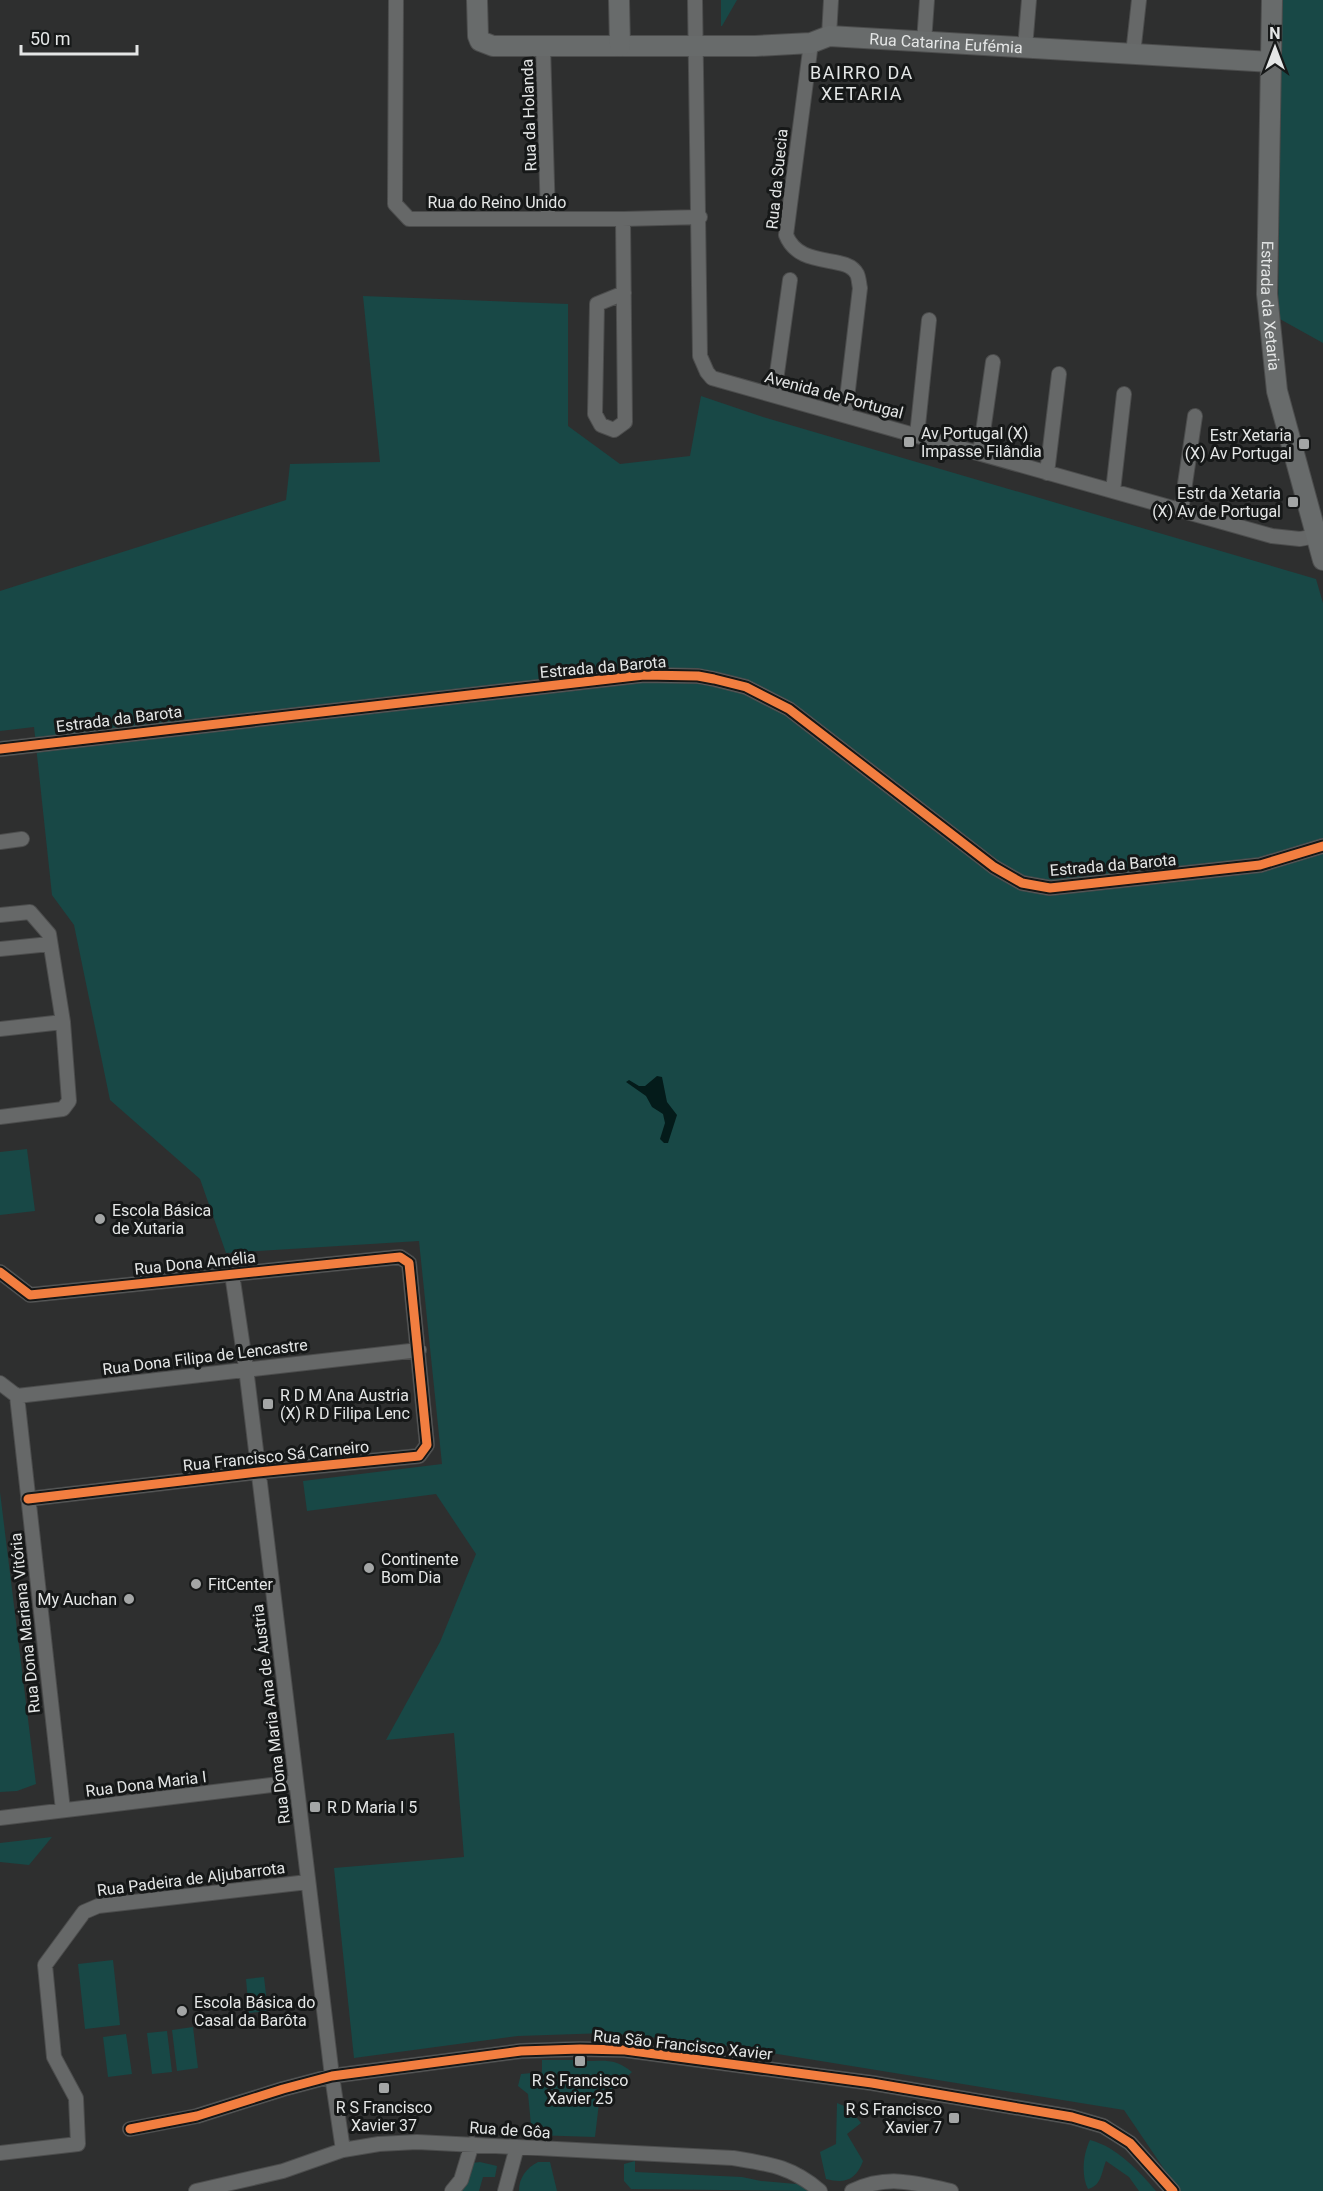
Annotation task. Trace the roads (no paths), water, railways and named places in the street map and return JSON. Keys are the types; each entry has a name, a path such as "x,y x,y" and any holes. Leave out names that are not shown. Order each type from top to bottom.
{"street":[{"name":"Rua do Reino Unido","path":"396,0 395,204 409,219 700,217"},
{"name":"Rua Catarina Eufémia","path":"477,0 477,28 480,41 493,46 696,46 810,43 829,36 1134,54 1272,53"},
{"path":"619,0 620,46"},
{"name":"Avenida de Portugal","path":"695,0 700,217 700,356 702,364 712,378 1272,536 1300,539 1316,536"},
{"path":"829,36 831,0"},
{"path":"924,42 927,0"},
{"path":"1025,48 1029,0"},
{"path":"1134,54 1139,0"},
{"name":"Estrada da Xetaria","path":"1257,0 1272,53"},
{"name":"Estrada da Xetaria","path":"1272,0 1267,294 1270,330 1277,392 1323,560"},
{"name":"Rua da Suecia","path":"810,43 786,235 790,246 799,253 851,267 858,274 860,288 845,416"},
{"name":"Rua da Holanda","path":"543,46 548,218"},
{"path":"623,219 624,292 625,422 614,430 601,425 595,414 597,303 624,292"},
{"path":"774,395 790,280"},
{"path":"916,435 929,320"},
{"path":"980,453 993,362"},
{"path":"1047,473 1059,374"},
{"path":"1113,491 1124,394"},
{"path":"1181,511 1195,416"},
{"name":"Estrada da Barota","path":"0,748 633,676 698,676 746,687 789,709 994,867 1022,883 1050,888 1260,865 1323,846"},
{"path":"0,842 22,839"},
{"path":"0,915 30,912 49,934 63,1022 69,1101 63,1109 0,1116"},
{"path":"0,949 50,944"},
{"path":"0,1029 63,1022"},
{"name":"Rua Dona Amélia","path":"0,1272 30,1295 400,1257"},
{"name":"Rua Francisco Sá Carneiro","path":"28,1500 258,1472 419,1456 428,1445 419,1350 409,1263 400,1257"},
{"name":"Rua Dona Maria Ana de Áustria","path":"232,1274 246,1368 332,2076 343,2150"},
{"name":"Rua Dona Filipa de Lencastre","path":"17,1396 419,1350"},
{"path":"0,1383 17,1396"},
{"name":"Rua Dona Mariana Vitória","path":"17,1396 63,1810"},
{"name":"Rua Dona Maria I","path":"0,1818 296,1782"},
{"name":"Rua Padeira de Aljubarrota","path":"0,2153 78,2144 76,2098 54,2057 45,1965 84,1912 98,1906 308,1882"},
{"name":"Rua São Francisco Xavier","path":"130,2129 197,2116 332,2076 521,2051 607,2049 860,2081 1072,2117 1103,2126 1131,2143 1173,2191"},
{"name":"Rua de Gôa","path":"196,2191 283,2170 343,2150 379,2144 472,2144 733,2158 780,2166 805,2178 820,2191"},
{"path":"452,2191 461,2180 472,2144"},
{"path":"505,2191 517,2147"},
{"path":"852,2191 878,2181 902,2180 951,2191"}],"place":[{"name":"Av Portugal (X) Impasse Filândia","path":"909,442"},
{"name":"Estr Xetaria (X) Av Portugal","path":"1304,444"},
{"name":"Estr da Xetaria (X) Av de Portugal","path":"1293,502"},
{"name":"Escola Básica de Xutaria","path":"100,1219"},
{"name":"R D M Ana Austria (X) R D Filipa Lenc","path":"268,1404"},
{"name":"Continente Bom Dia","path":"369,1568"},
{"name":"FitCenter","path":"196,1584"},
{"name":"My Auchan","path":"129,1599"},
{"name":"R D Maria I 5","path":"315,1807"},
{"name":"Escola Básica do Casal da Barôta","path":"182,2011"},
{"name":"R S Francisco Xavier 25","path":"580,2061"},
{"name":"R S Francisco Xavier 37","path":"384,2088"},
{"name":"R S Francisco Xavier 7","path":"954,2118"}],"district":[{"name":"BAIRRO DA XETARIA","path":"862,82"}]}
